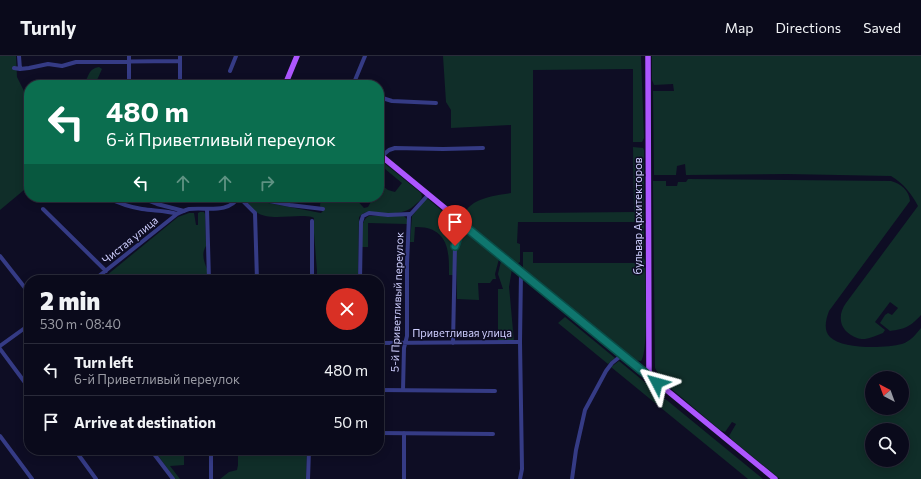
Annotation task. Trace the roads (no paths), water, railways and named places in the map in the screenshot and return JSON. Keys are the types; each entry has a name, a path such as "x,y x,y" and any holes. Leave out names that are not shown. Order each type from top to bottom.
{"main road":[{"path":"287,80 297,56"},
{"name":"бульвар Архитекторов","path":"648,56 649,376"},
{"path":"384,158 462,224 775,479"}],"street":[{"path":"19,56 20,69"},
{"path":"76,56 76,62"},
{"path":"129,56 129,80"},
{"path":"180,56 180,80"},
{"path":"230,71 236,56"},
{"path":"355,80 365,56"},
{"path":"14,68 20,69 48,64 62,66 76,62 180,61"},
{"path":"384,99 392,102 436,103"},
{"path":"384,153 395,148 483,148"},
{"path":"360,275 361,222 363,216 369,213 388,215 410,214 428,195"},
{"path":"117,202 143,209 177,214"},
{"path":"152,202 184,211 228,207 235,202"},
{"path":"244,202 255,213 257,275"},
{"path":"275,202 324,209"},
{"path":"44,209 106,271"},
{"path":"207,209 209,275"},
{"name":"Чистая улица","path":"101,275 177,214 184,211"},
{"name":"5-й Приветливый переулок","path":"403,390 410,214"},
{"path":"312,221 312,275"},
{"path":"453,343 455,246 462,224"},
{"path":"0,256 24,287"},
{"path":"520,479 522,469 520,342 521,272"},
{"path":"0,346 24,329"},
{"name":"Приветливая улица","path":"384,343 520,342"},
{"path":"0,349 24,381"},
{"path":"572,479 577,443 585,410 606,371 612,363 622,355"},
{"path":"384,390 495,391"},
{"path":"384,433 493,434"},
{"path":"404,433 404,479"},
{"path":"0,436 32,479"},
{"path":"78,455 96,479"},
{"path":"155,455 173,479"},
{"path":"211,455 211,479"},
{"path":"308,479 309,455"}]}
